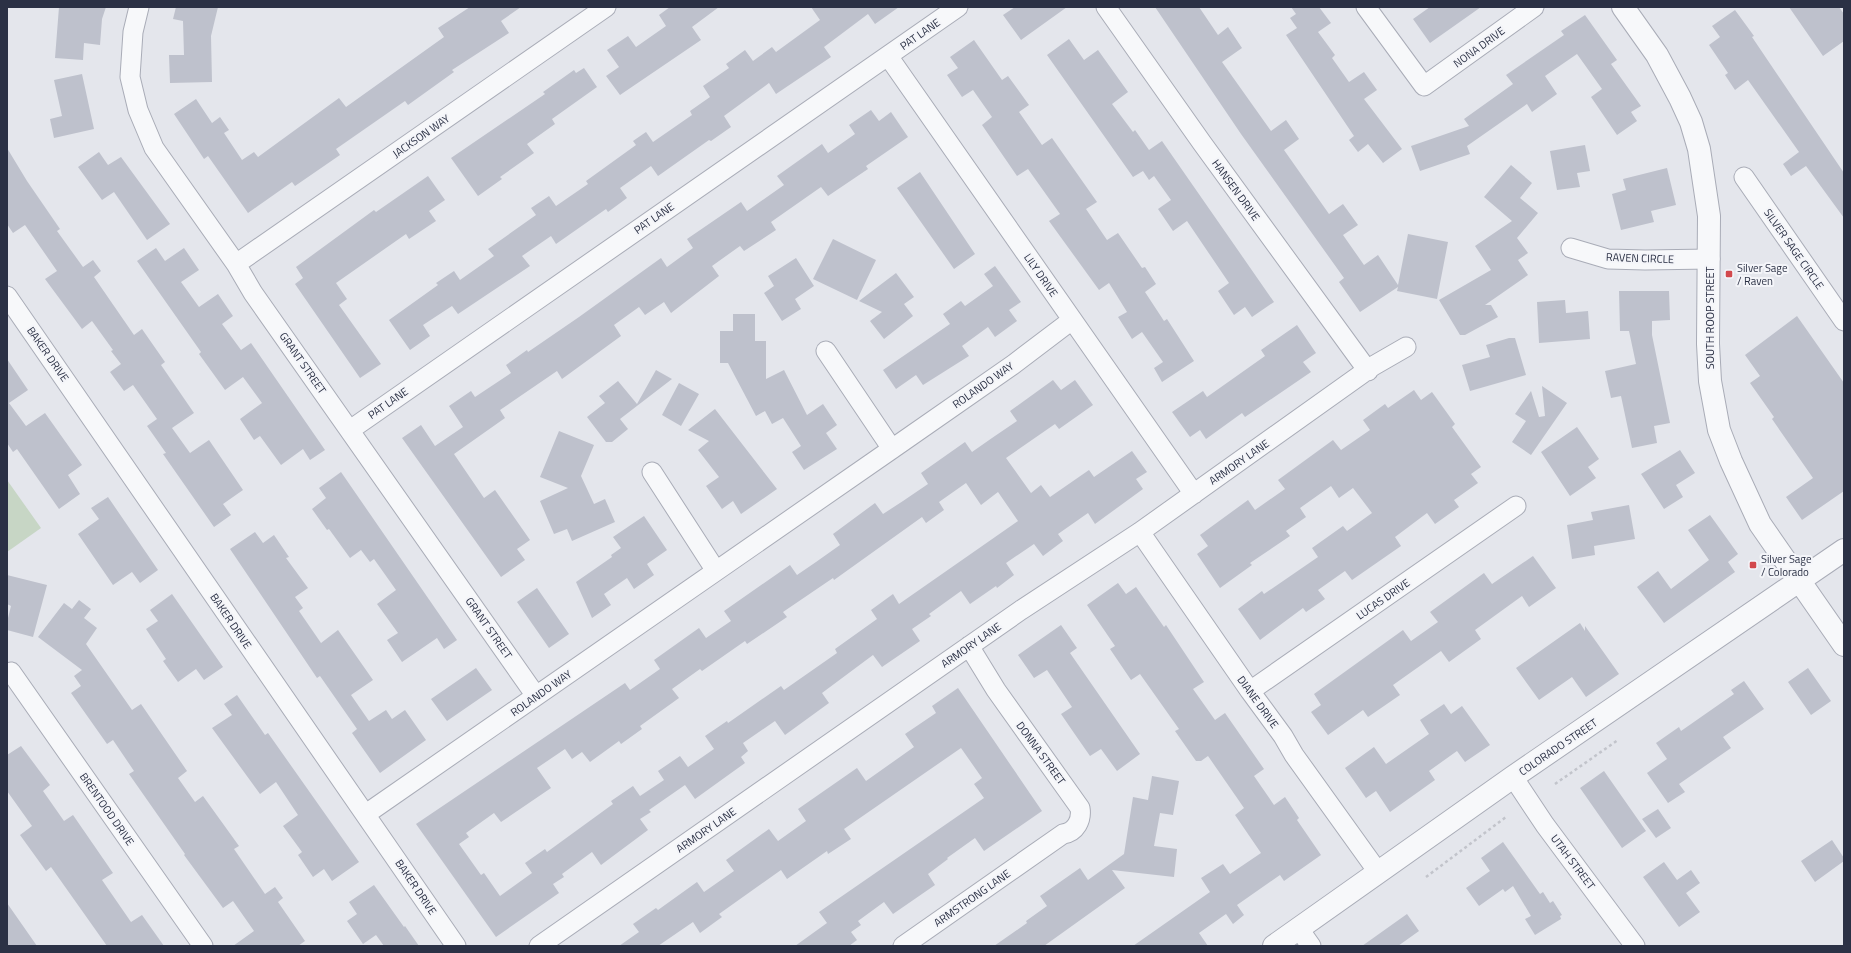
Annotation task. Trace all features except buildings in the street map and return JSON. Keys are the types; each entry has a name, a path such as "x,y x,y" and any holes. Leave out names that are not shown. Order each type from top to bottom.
{"street":[{"name":"GRANT STREET","path":"138,7 133,32 130,77 138,110 154,148 536,696"},
{"name":"JACKSON WAY","path":"236,264 606,7"},
{"name":"PAT LANE","path":"350,430 958,7"},
{"name":"HANSEN DRIVE","path":"1106,7 1202,143 1368,371"},
{"name":"NONA DRIVE","path":"1366,7 1424,86 1534,7"},
{"name":"SOUTH ROOP STREET","path":"1623,7 1657,55 1683,103 1699,149 1709,216 1710,259 1708,344 1710,381 1719,430 1731,461 1760,524 1844,645"},
{"name":"LILY DRIVE","path":"888,56 1194,494"},
{"name":"SILVER SAGE CIRCLE","path":"1744,177 1844,321"},
{"name":"RAVEN CIRCLE","path":"1571,248 1608,259 1710,259"},
{"name":"BAKER DRIVE","path":"7,296 456,946"},
{"name":"ROLANDO WAY","path":"366,814 1014,364 1072,320"},
{"name":"ARMORY LANE","path":"539,946 1021,610 1140,532 1368,371 1406,347"},
{"path":"826,351 892,449"},
{"path":"652,472 716,570"},
{"name":"LUCAS DRIVE","path":"1250,691 1516,506"},
{"name":"DIANE DRIVE","path":"1140,532 1378,872"},
{"name":"COLORADO STREET","path":"1274,946 1305,937 1378,872 1513,777 1844,550"},
{"name":"DONNA STREET","path":"969,646 996,690 1080,808 1081,816 1076,826 1068,834 1063,834 1041,850"},
{"name":"BRENTOOD DRIVE","path":"9,674 203,946"},
{"name":"UTAH STREET","path":"1513,777 1545,825 1635,946"},
{"name":"ARMSTRONG LANE","path":"903,946 1041,850"}],"path":[{"path":"1556,784 1618,740"},
{"path":"1426,876 1506,817"}],"green space":[{"path":"7,480 41,528 7,552"}],"place":[{"name":"Silver Sage / Raven","path":"1729,274"},
{"name":"Silver Sage / Colorado","path":"1753,565"}]}
